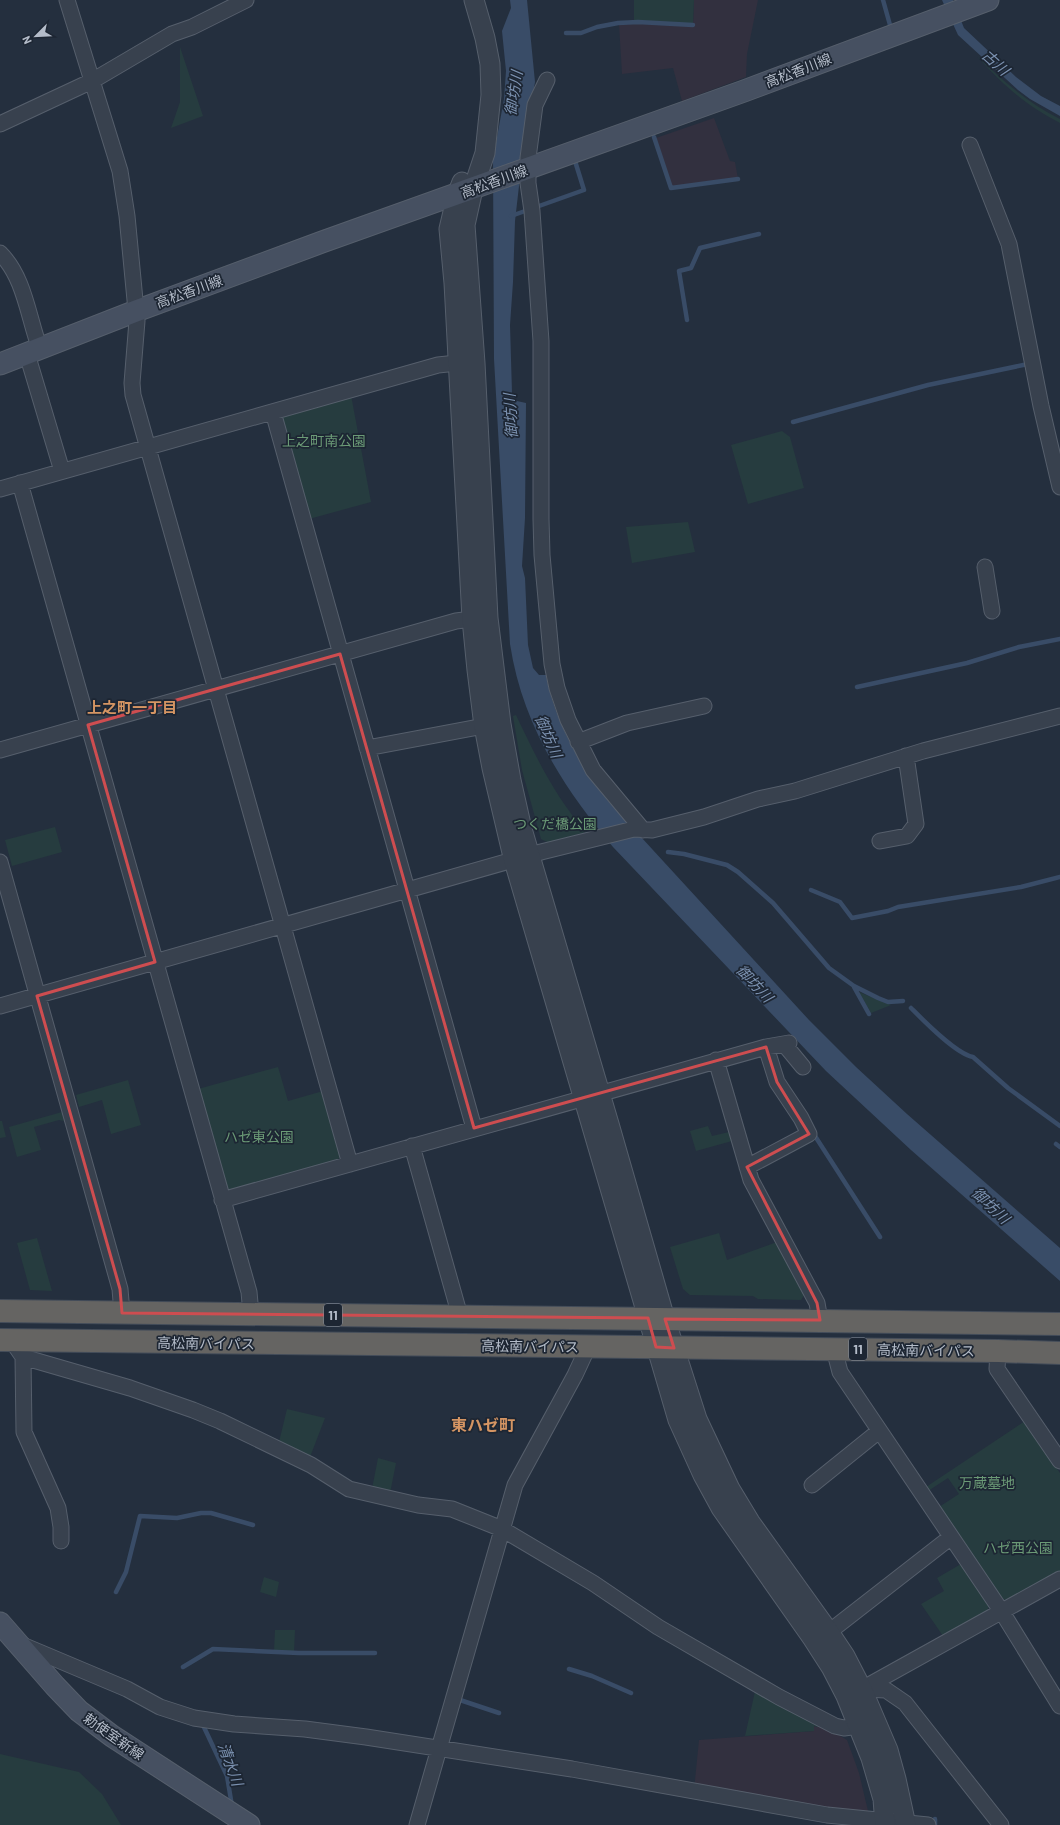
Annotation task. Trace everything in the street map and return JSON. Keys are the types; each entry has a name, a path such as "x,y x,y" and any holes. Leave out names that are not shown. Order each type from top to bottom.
{"highway":[{"name":"高松南バイパス","path":"0,1311 1060,1324"},
{"name":"高松南バイパス","path":"12,1346 588,1346 1060,1353"}],"main road":[{"name":"高松香川線","path":"0,364 136,311 744,91 988,0"},
{"name":"勅使室新線","path":"0,1623 8,1637 79,1711 112,1736 236,1819"}],"street":[{"path":"67,0 120,171 127,216 137,325 132,383 133,395 350,1164"},
{"path":"0,124 92,81 172,34 192,27 246,0"},
{"path":"474,0 485,38 490,64 491,95 488,140 467,172 474,189 465,225 475,363 488,618 501,724 522,858 665,1347 678,1420 703,1475 721,1508 831,1667 859,1726 871,1758 881,1792 884,1823"},
{"path":"547,80 535,105 526,169 532,211 541,341 542,555 552,664 557,688 568,720 578,742 593,770 638,830"},
{"path":"970,145 1009,244 1042,413 1060,487"},
{"path":"474,189 449,229 454,283 457,363 472,618 484,726 502,813 522,858"},
{"path":"0,253 8,261 17,278 62,471"},
{"path":"0,489 438,365 457,363"},
{"path":"273,412 474,1128"},
{"path":"20,483 250,1296 251,1314"},
{"path":"984,567 992,611"},
{"path":"0,750 216,688 456,621 472,618"},
{"path":"578,742 627,723 704,706"},
{"path":"0,1006 522,858 600,837 638,830 652,830 704,817 758,799 795,791 906,756 1060,716"},
{"path":"367,748 484,726"},
{"path":"880,841 907,836 916,824 906,756"},
{"path":"0,862 120,1289 122,1313"},
{"path":"222,1200 766,1047 786,1044 803,1067"},
{"path":"747,1167 809,1134 801,1118 777,1082 766,1047"},
{"path":"716,1060 751,1180 817,1303 820,1320"},
{"path":"412,1146 460,1316"},
{"path":"61,1541 61,1527 58,1508 24,1432 12,1346 193,1410 311,1465 349,1490 418,1505 452,1509 502,1529 593,1583 658,1627 779,1696 834,1726 844,1728 859,1726"},
{"path":"416,1825 515,1485 575,1375 588,1346"},
{"path":"665,1347 730,1489 750,1522 845,1656 862,1689 888,1750 906,1824"},
{"path":"834,1349 840,1372 1002,1612 1060,1706"},
{"path":"998,1351 998,1369 1060,1461"},
{"path":"812,1485 879,1431"},
{"path":"828,1632 951,1537"},
{"path":"862,1689 1060,1579"},
{"path":"8,1637 127,1689 160,1707 194,1718 234,1724 305,1729 572,1769 827,1815 884,1823 928,1825"},
{"path":"862,1689 886,1690 905,1703 1001,1825"}],"highlighted area":[{"path":"340,654 474,1128 766,1047 777,1082 809,1134 747,1167 817,1303 820,1320 665,1319 674,1348 656,1347 648,1318 122,1313 120,1289 37,996 155,962 88,725"}],"shaded area":[{"path":"694,0 758,0 747,54 746,77 682,101 673,68 622,74 619,24 638,23 693,26"},
{"path":"714,118 730,161 735,162 738,179 672,187 656,138"},
{"path":"820,1724 847,1740 859,1773 868,1811 835,1809 694,1790 699,1740 814,1731 814,1726 817,1727"}],"green space":[{"path":"634,0 694,0 693,24 634,22"},
{"path":"180,47 203,116 171,128 180,102"},
{"path":"977,56 1016,91 1048,113 1060,119 1060,123 1025,102 1015,94"},
{"name":"上之町南公園","path":"351,395 371,502 309,519 281,421 284,415"},
{"path":"782,431 790,437 804,488 748,504 731,445"},
{"path":"688,522 695,552 632,563 626,527"},
{"name":"つくだ橋公園","path":"516,715 547,776 565,805 586,832 549,843 541,839 522,770 513,716"},
{"path":"55,827 62,852 12,866 5,840"},
{"path":"859,992 891,1005 871,1013"},
{"name":"ハゼ東公園","path":"278,1067 288,1101 323,1091 341,1155 337,1161 232,1191 226,1187 198,1089"},
{"path":"128,1080 141,1125 111,1134 102,1100 79,1107 76,1095"},
{"path":"62,1112 64,1121 59,1120 34,1127 41,1150 17,1157 9,1127"},
{"path":"0,1121 2,1121 6,1137 0,1138"},
{"path":"708,1126 712,1136 729,1132 732,1141 696,1151 690,1131"},
{"path":"719,1233 727,1260 777,1242 805,1294 801,1300 758,1299 753,1296 690,1295 683,1289 670,1247"},
{"path":"37,1238 52,1291 30,1290 17,1243"},
{"path":"287,1409 325,1418 310,1457 279,1442"},
{"name":"ハゼ西公園","path":"1025,1421 1060,1473 1060,1571 1008,1600 1001,1599 939,1507 959,1494 948,1478 928,1491 926,1487"},
{"path":"378,1458 396,1463 390,1493 372,1489"},
{"path":"961,1564 989,1605 987,1612 943,1636 921,1604 944,1591 937,1578"},
{"path":"264,1577 279,1582 276,1597 260,1592"},
{"path":"275,1630 295,1630 294,1652 274,1651"},
{"path":"756,1687 820,1724 819,1727 814,1726 814,1731 745,1736"},
{"path":"0,1754 79,1772 102,1794 121,1825 0,1825"}],"water":[{"name":"御坊川","path":"510,0 527,0 535,82 523,151 515,221 510,325 512,393 517,401 526,403 525,518 522,566 525,578 528,645 533,668 539,675 546,675 555,709 562,726 587,772 608,801 809,1020 856,1067 907,1114 1060,1248 1060,1281 911,1150 826,1071 613,847 594,824 561,777 534,727 516,673 510,644 494,359 493,159 504,99 506,71 502,31 511,8"},
{"name":"古川","path":"942,0 953,0 964,28 1016,77 1041,96 1060,106 1060,116 1030,99 1018,90 958,35"}],"waterway":[{"path":"883,0 890,25"},
{"path":"566,33 581,33 597,27 618,23 638,22 693,25"},
{"path":"654,137 671,188 738,179"},
{"path":"511,216 584,190 575,161"},
{"path":"687,320 679,271 691,268 700,248 759,234"},
{"path":"793,422 928,385 1028,364"},
{"path":"857,687 967,663 1019,647 1060,639"},
{"path":"668,852 684,854 727,865 738,872 773,903 829,968 854,986 878,998 888,1002 903,1001"},
{"path":"811,890 840,902 852,918 888,911 898,907 1021,887 1060,877"},
{"path":"854,987 869,1014"},
{"path":"911,1008 949,1044 966,1055 973,1057 1008,1088 1060,1126"},
{"path":"815,1136 880,1237"},
{"path":"1056,1144 1060,1147"},
{"path":"116,1592 126,1572 140,1516 177,1518 201,1513 211,1513 253,1525"},
{"path":"183,1667 213,1649 299,1653 375,1653"},
{"path":"569,1669 592,1676 631,1693"},
{"path":"460,1700 499,1713"},
{"name":"清水川","path":"202,1723 227,1776 232,1806"},
{"path":"935,1819 935,1825"}],"district":[{"name":"上之町一丁目","path":"132,707"},
{"name":"東ハゼ町","path":"483,1424"}],"park label":[{"name":"万蔵墓地","path":"987,1482"}]}
